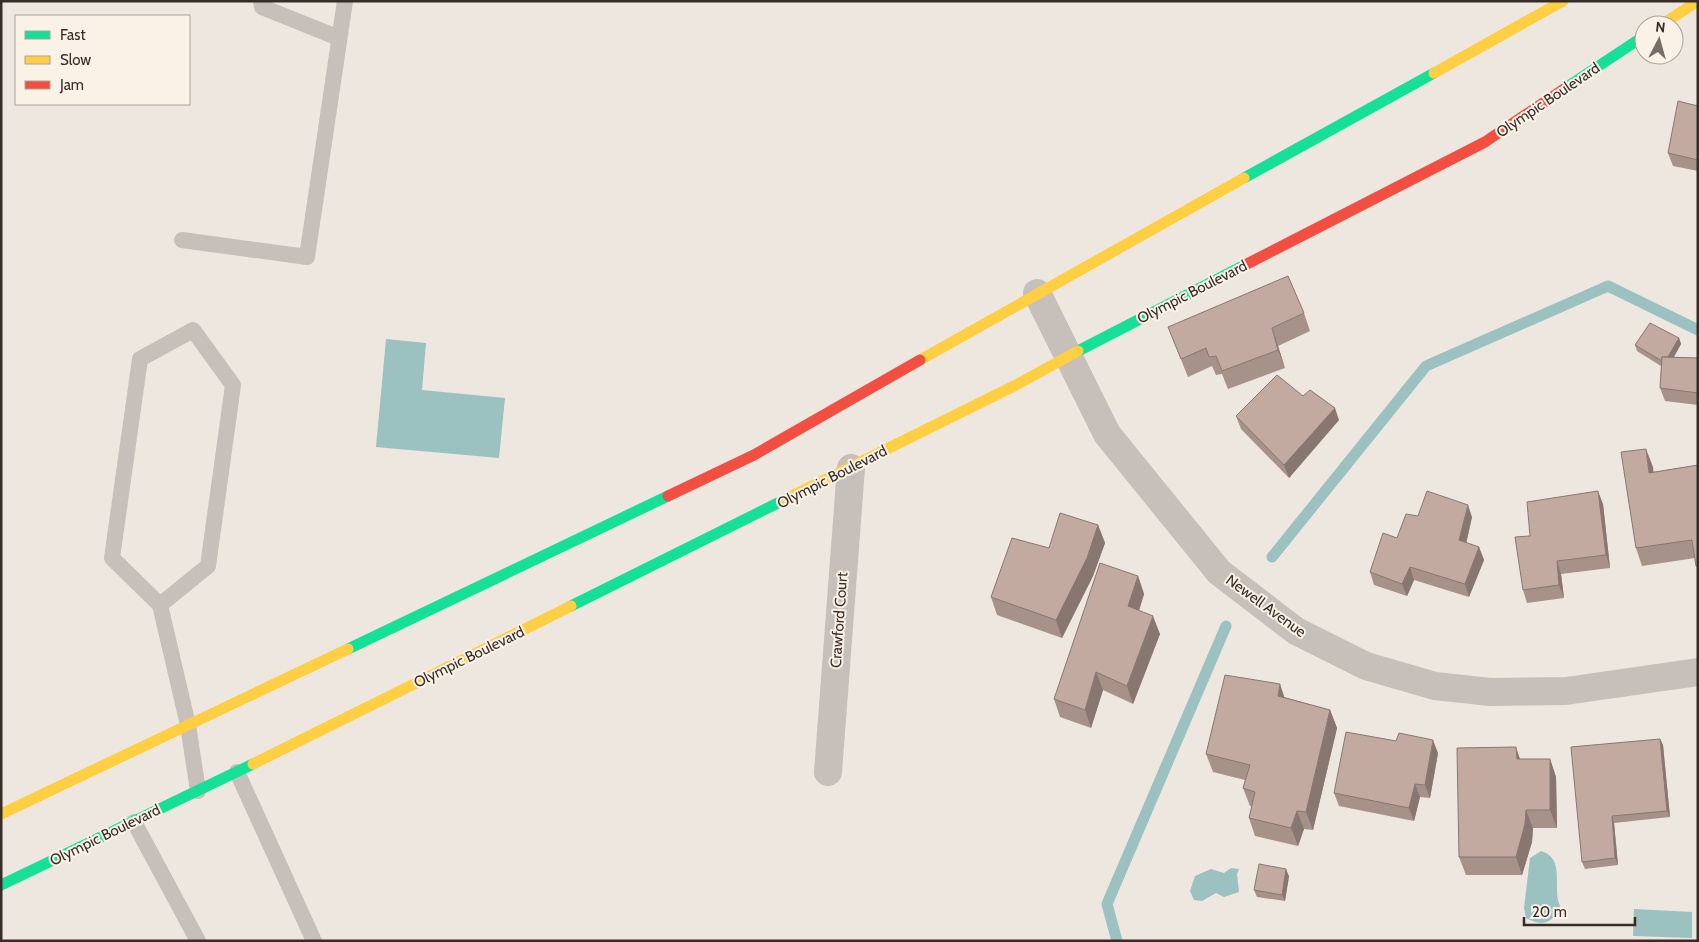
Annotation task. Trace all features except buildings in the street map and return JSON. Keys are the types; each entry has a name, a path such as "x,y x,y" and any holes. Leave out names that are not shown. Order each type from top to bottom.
{"main road":[{"path":"1,814 754,455 1037,293 1563,1"},
{"path":"1676,15 1698,1"},
{"name":"Olympic Boulevard","path":"1,885 237,772 850,468 1485,142 1634,43"}],"street":[{"name":"Newell Avenue","path":"1037,293 1107,434 1219,572 1296,630 1366,666 1434,686 1490,692 1566,691 1698,672"},
{"name":"Crawford Court","path":"828,772 850,468"}],"lane":[{"path":"261,1 262,7 339,38"},
{"path":"182,240 307,257 345,1"},
{"path":"160,605 208,566 233,384 193,330 140,359 112,558 160,605 188,725 198,791"},
{"path":"237,772 314,941"},
{"path":"134,822 198,941"}],"water":[{"path":"386,339 426,343 422,390 505,398 499,458 376,447"},
{"path":"1541,851 1549,855 1556,867 1560,906 1551,920 1542,923 1526,918 1524,908 1530,858"},
{"path":"1231,868 1239,869 1237,874 1239,892 1224,897 1216,893 1202,901 1194,900 1190,891 1195,876 1211,869 1224,873"},
{"path":"1634,909 1692,912 1692,938 1633,936"}],"waterway":[{"path":"1272,557 1426,366 1608,286 1698,330"},
{"path":"1117,941 1107,904 1226,626"}],"traffic: fast":[{"path":"1564,89 1634,43"},
{"path":"1244,178 1434,73"},
{"path":"1078,351 1245,265"},
{"path":"348,649 668,496"},
{"path":"571,606 786,499"},
{"path":"1,885 253,764"}],"traffic: slow":[{"path":"1434,73 1563,1"},
{"path":"1676,15 1698,1"},
{"path":"920,360 1244,178"},
{"path":"786,499 1016,385 1078,351"},
{"path":"253,764 571,606"},
{"path":"1,814 348,649"}],"traffic: jam":[{"path":"1245,265 1485,142 1564,89"},
{"path":"668,496 754,455 920,360"}]}
